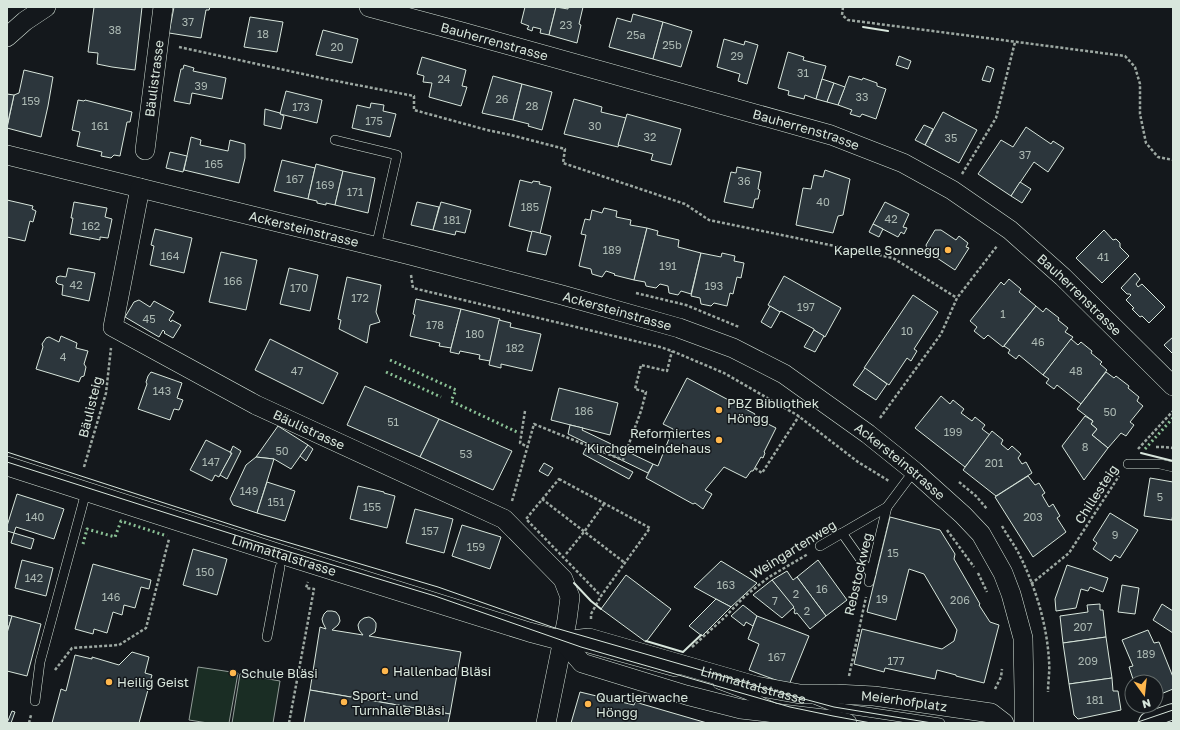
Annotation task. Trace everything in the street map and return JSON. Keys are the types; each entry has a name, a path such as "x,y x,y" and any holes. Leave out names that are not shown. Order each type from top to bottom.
{"street":[{"path":"7,37 25,21 46,7"},
{"name":"Bäulistrasse","path":"145,150 163,7"},
{"name":"Bauherrenstrasse","path":"369,7 831,135 903,163 952,190 1010,230 1064,277 1173,386"},
{"name":"Ackersteinstrasse","path":"7,155 376,246 562,295 672,326 733,348 784,374 868,434 914,471 963,515 981,534 1003,573 1011,594 1023,638 1024,723"},
{"path":"114,327 140,188"},
{"name":"Bäulistrasse","path":"114,327 256,405 504,520 563,579 570,597 563,641 546,723"},
{"name":"Limmattalstrasse","path":"7,466 498,623 563,641 589,638 756,686 800,694 792,716 741,709 686,695 582,663 563,641"},
{"name":"Meierhofplatz","path":"800,694 836,694 882,697 991,713 1004,723"},
{"path":"1150,723 1173,715"},
{"path":"792,716 847,723"}],"lane":[{"path":"335,140 397,155 376,246"},
{"path":"1128,464 1160,464 1173,467"},
{"name":"Rebstockweg","path":"870,578 887,507 914,471"},
{"path":"35,701 40,662 86,492"},
{"name":"Weingartenweg","path":"820,546 887,507"},
{"path":"842,533 870,578"},
{"path":"267,637 280,568"},
{"path":"563,641 681,674"},
{"path":"696,678 745,694 792,716"},
{"path":"800,694 834,707 940,723"}],"path":[{"path":"843,7 842,16 848,20 1125,56 1135,66 1140,84 1140,114 1146,143 1158,157 1173,160"},
{"path":"952,190 996,118 1015,42"},
{"path":"158,43 414,96 414,110 564,149 563,162 685,204 710,220 893,258 957,298"},
{"path":"880,418 941,334 957,298 1010,230"},
{"path":"410,270 413,288 660,347 724,373 799,416 858,462 901,488"},
{"name":"Bäulisteig","path":"84,467 106,393 114,327"},
{"path":"504,520 511,503 534,424 623,460 641,411 646,392 635,389 641,365 666,371 672,351"},
{"path":"525,411 520,443 528,447"},
{"name":"Chillesteig","path":"1032,584 1069,553 1138,449 1173,411"},
{"path":"755,468 762,472 799,416"},
{"path":"559,480 604,504 650,528 601,596 526,519 559,480"},
{"path":"542,500 625,563"},
{"path":"563,558 604,504"},
{"path":"944,525 975,568 989,596"},
{"path":"54,670 72,648 119,645 146,628 170,539"},
{"name":"Weingartenweg","path":"690,649 725,617 745,596 769,577 820,546"},
{"path":"289,723 314,589 306,588 309,576"},
{"name":"Rebstockweg","path":"849,676 870,578"},
{"path":"995,690 1001,677 1002,669"}],"green space":[{"path":"198,667 238,673 229,723 208,723 189,720"},
{"path":"240,674 280,681 273,723 232,723"}],"building":[{"path":"94,7 142,7 135,70 97,64 98,53 88,52"},
{"path":"174,7 210,7 209,10 206,10 201,38 169,33"},
{"path":"525,7 556,7 549,35 540,33 541,29 533,27 532,31 527,29 529,26 521,23"},
{"path":"556,7 568,9 568,7 583,7 577,43 549,35"},
{"path":"633,14 663,22 653,59 609,47 617,18 631,22"},
{"path":"250,17 283,22 277,52 244,47"},
{"path":"663,22 692,31 681,67 653,59"},
{"path":"323,30 358,39 352,63 316,55"},
{"path":"724,39 744,45 745,41 758,45 747,84 738,81 740,74 717,67"},
{"path":"788,52 804,57 803,60 826,66 816,99 805,95 804,99 788,95 789,91 778,88"},
{"path":"899,56 911,61 908,69 896,65"},
{"path":"422,57 466,70 462,86 467,87 461,106 429,97 432,83 423,82 424,76 417,74"},
{"path":"184,65 194,68 193,71 226,78 222,99 192,93 190,104 174,101 181,69 183,69"},
{"path":"987,66 994,69 990,82 982,80"},
{"path":"24,70 53,77 41,137 7,128 14,95 19,93"},
{"path":"493,76 522,84 513,120 482,113"},
{"path":"849,76 862,80 863,78 877,83 877,86 886,89 876,119 862,114 860,117 850,114 852,110 838,105"},
{"path":"822,79 834,83 827,102 816,99"},
{"path":"834,83 845,87 838,105 827,102"},
{"path":"522,84 552,92 542,130 528,126 529,124 513,120"},
{"path":"286,91 322,100 317,123 280,114"},
{"path":"7,94 14,95 7,126"},
{"path":"574,99 602,107 601,112 626,118 618,147 564,134"},
{"path":"78,100 85,100 132,112 130,122 127,122 120,156 114,155 111,158 101,156 102,152 77,146 80,132 72,130"},
{"path":"371,103 384,105 383,111 396,114 390,137 352,128 357,105 370,108"},
{"path":"265,109 280,113 284,116 281,129 264,125"},
{"path":"943,112 977,130 959,163 925,145"},
{"path":"627,114 681,129 671,165 651,160 653,154 618,145"},
{"path":"924,125 933,129 925,145 915,140"},
{"path":"1026,127 1051,144 1053,141 1064,148 1048,172 1034,162 1011,196 978,174 1001,140 1013,147"},
{"path":"191,137 201,140 200,145 228,151 230,140 245,144 245,158 239,183 184,170"},
{"path":"170,152 187,156 183,172 166,168"},
{"path":"282,160 315,168 308,199 274,191"},
{"path":"316,164 343,171 335,205 317,203 317,201 308,199"},
{"path":"737,167 761,172 758,199 755,199 753,208 724,202 731,172 736,173"},
{"path":"825,170 850,179 843,215 838,216 833,233 796,225 803,188 811,189 814,175 823,177"},
{"path":"343,171 375,178 368,213 335,205"},
{"path":"520,180 532,183 533,181 540,182 539,184 551,187 540,234 509,226"},
{"path":"1020,182 1031,189 1022,203 1011,196"},
{"path":"7,200 33,206 32,209 36,211 33,222 30,221 25,241 7,237"},
{"path":"74,202 107,208 105,217 112,219 108,238 100,237 100,240 70,234"},
{"path":"417,202 439,207 433,230 411,225"},
{"path":"441,202 471,210 465,233 456,231 455,235 433,230"},
{"path":"885,202 909,214 903,227 907,228 904,234 901,232 898,237 873,224"},
{"path":"604,208 617,211 616,217 631,220 630,225 647,228 634,280 614,275 615,274 606,271 602,277 592,274 591,269 579,266 586,235 581,234 585,219 590,220 592,210 602,213"},
{"path":"873,224 883,229 879,237 869,232"},
{"path":"647,228 658,231 657,235 679,240 678,247 701,253 691,294 681,291 678,295 669,293 668,286 660,284 656,288 646,286 645,282 634,280"},
{"path":"155,229 192,238 184,273 150,265 154,246 151,245"},
{"name":"Kapelle Sonnegg","path":"935,230 941,230 956,240 959,236 968,243 966,247 969,248 955,270 928,252 926,245"},
{"path":"1104,230 1113,240 1116,239 1120,243 1120,247 1129,256 1102,283 1076,258"},
{"path":"532,231 551,236 546,255 527,251"},
{"path":"221,252 257,260 246,310 209,302"},
{"path":"701,253 721,257 722,253 735,256 734,261 744,263 741,278 737,277 733,294 730,293 727,306 714,303 711,306 701,304 700,298 691,296"},
{"path":"68,268 95,273 89,301 62,295 63,285 56,282 57,277 66,277"},
{"path":"289,268 318,275 310,311 280,304"},
{"path":"1135,273 1140,279 1136,284 1138,287 1142,284 1165,307 1149,323 1132,309 1134,308 1126,300 1131,295 1127,294 1121,288"},
{"path":"784,276 841,308 825,337 814,329 768,305"},
{"path":"347,277 381,285 376,312 380,322 370,325 367,343 339,329 341,320 338,319"},
{"path":"1009,279 1021,289 1019,292 1036,306 1003,347 988,335 984,339 974,331 977,327 970,321 1001,282 1004,285"},
{"path":"913,295 938,312 914,349 917,351 911,361 907,358 889,385 864,368"},
{"path":"416,299 461,309 451,348 439,346 440,343 410,336 415,315 413,314"},
{"path":"139,300 150,307 154,301 174,312 169,320 181,325 173,338 164,333 165,332 163,330 159,337 125,317 134,302"},
{"path":"770,306 780,312 771,328 761,322"},
{"path":"1036,306 1043,312 1046,308 1059,318 1058,320 1068,328 1065,332 1073,337 1043,375 1019,355 1016,359 1008,353 1010,350 1004,346"},
{"path":"461,309 500,319 490,361 479,359 480,355 460,351 459,354 450,352"},
{"path":"499,320 511,323 510,327 541,334 532,371 501,364 501,368 489,365"},
{"path":"814,330 824,336 815,352 804,347"},
{"path":"61,336 77,343 76,348 88,351 84,364 86,367 84,376 81,377 79,382 36,369 43,347 42,344 46,338 49,337 59,342"},
{"path":"1173,337 1173,354 1164,345"},
{"path":"270,339 338,373 323,404 255,370"},
{"path":"1071,339 1078,345 1081,342 1092,351 1091,353 1102,362 1100,364 1107,370 1081,404 1057,385 1054,389 1046,383 1049,379 1043,375"},
{"path":"865,368 887,384 876,400 853,385"},
{"path":"151,372 182,383 177,398 183,400 179,410 174,409 170,420 138,409 147,384 146,382 148,376"},
{"path":"1106,372 1114,378 1116,376 1129,386 1128,388 1139,397 1137,401 1143,406 1130,422 1134,425 1126,436 1121,433 1108,448 1092,435 1097,429 1091,424 1093,421 1077,409"},
{"name":"Reformiertes Kirchgemeindehaus","path":"687,378 755,414 754,417 776,428 764,452 763,458 761,457 753,471 751,471 746,478 724,467 705,490 712,494 703,509 695,503 693,504 646,478 653,464 658,466 673,429 663,424"},
{"path":"365,386 439,419 420,457 347,425"},
{"path":"559,388 618,403 610,435 551,420"},
{"path":"941,396 950,404 953,400 964,409 961,413 972,421 975,417 985,425 982,429 990,435 965,467 915,428"},
{"path":"1085,416 1093,421 1091,424 1097,429 1092,435 1108,448 1084,480 1062,446"},
{"path":"439,419 512,451 493,490 420,457"},
{"path":"570,425 583,428 582,430 653,464 648,473 568,434"},
{"path":"278,426 308,445 291,469 274,459 256,457"},
{"path":"992,431 1003,440 1001,444 1008,450 1012,446 1021,454 1018,458 1022,464 1026,462 1032,473 996,496 963,470"},
{"path":"206,440 232,453 219,477 215,475 212,481 190,470"},
{"path":"308,445 313,449 306,461 300,456"},
{"path":"233,446 241,451 227,479 220,475 232,453 230,453"},
{"path":"586,448 633,472 629,479 583,454"},
{"path":"256,457 274,459 257,513 233,505 230,499 246,465"},
{"path":"544,463 553,468 548,476 539,471"},
{"path":"1028,476 1035,485 1039,483 1045,493 1042,495 1049,507 1053,504 1060,516 1057,518 1066,532 1033,557 995,497"},
{"path":"1150,478 1173,482 1172,520 1144,516"},
{"path":"267,482 295,491 285,521 257,513"},
{"path":"358,486 395,496 387,528 350,519"},
{"path":"17,494 64,509 54,539 16,527 14,533 7,531 7,526"},
{"path":"415,509 453,519 444,553 406,543"},
{"path":"1110,513 1138,530 1120,558 1115,555 1111,561 1093,549 1097,543 1093,540"},
{"path":"890,517 940,530 955,554 954,559 980,604 979,605 990,622 999,625 984,683 937,670 935,679 885,668 884,672 854,664 862,629 942,649 954,641 957,630 924,574 909,569 896,620 867,612"},
{"path":"462,525 501,537 490,569 452,556"},
{"path":"14,533 34,539 31,549 11,543"},
{"path":"193,549 227,559 217,595 183,585"},
{"path":"22,560 53,568 46,596 15,588"},
{"path":"818,560 847,600 826,616 797,577"},
{"path":"721,561 757,583 731,607 694,587"},
{"path":"93,564 151,580 149,589 141,587 135,608 124,605 122,615 113,612 107,633 94,629 93,634 75,629"},
{"path":"1067,565 1108,578 1103,592 1090,587 1088,591 1081,589 1076,608 1056,611 1055,599"},
{"path":"787,571 793,580 797,577 826,616 810,629 797,613 795,614 795,610 772,580"},
{"path":"626,575 671,609 646,642 601,609"},
{"path":"772,580 794,607 782,618 753,595"},
{"path":"1122,585 1139,588 1135,614 1118,612"},
{"path":"716,599 731,607 702,636 689,626"},
{"path":"1100,604 1100,610 1103,610 1106,637 1063,643 1060,616 1088,612 1087,605"},
{"path":"1162,604 1173,611 1173,633 1153,620"},
{"path":"743,605 757,616 753,626 746,622 744,626 731,616"},
{"name":"Hallenbad Bläsi","path":"327,611 336,612 339,616 340,621 338,625 332,630 363,635 359,630 358,625 364,618 369,617 376,623 376,627 375,632 369,636 461,652 450,714 310,690 320,627 326,629 322,619"},
{"path":"7,615 12,616 7,633"},
{"path":"12,616 41,624 27,676 7,671 7,633"},
{"path":"757,616 809,636 789,685 749,670 759,644 748,639"},
{"path":"1148,630 1154,643 1159,642 1173,677 1173,689 1164,693 1164,674 1131,674 1129,667 1133,666 1122,640"},
{"path":"1106,637 1112,678 1069,684 1063,643"},
{"name":"Heilig Geist","path":"132,652 149,657 145,673 152,675 139,723 52,723 61,689 66,691 75,655 92,659 92,657 119,665"},
{"path":"1112,678 1113,691 1118,691 1121,710 1078,719 1074,715 1069,684"},
{"name":"Sport- und Turnhalle Bläsi","path":"310,690 450,714 448,723 304,723"},
{"path":"580,692 634,705 635,702 707,723 571,723"},
{"path":"12,711 15,712 11,723 7,723"}],"tram line":[{"path":"7,452 263,535 438,587 552,627 834,707 932,723"},
{"path":"7,462 260,543 435,596 581,647 790,707 871,723"},
{"path":"1135,723 1173,710"},
{"path":"1165,723 1173,720"}],"hedge":[{"path":"390,360 456,390 451,401 517,432"},
{"path":"386,372 441,397"},
{"path":"1145,449 1173,418"},
{"path":"83,544 87,529 115,537 121,521 167,536"}],"wall":[{"path":"863,27 888,31"},
{"path":"1141,453 1173,461"},
{"path":"574,583 601,609"},
{"path":"646,641 683,652 701,635"}],"place":[{"name":"Kapelle Sonnegg","path":"948,250"},
{"name":"PBZ Bibliothek Höngg","path":"719,410"},
{"name":"Reformiertes Kirchgemeindehaus","path":"719,440"},
{"name":"Hallenbad Bläsi","path":"385,671"},
{"name":"Schule Bläsi","path":"233,673"},
{"name":"Heilig Geist","path":"109,682"},
{"name":"Sport- und Turnhalle Bläsi","path":"344,702"},
{"name":"Quartierwache Höngg","path":"588,704"}]}
